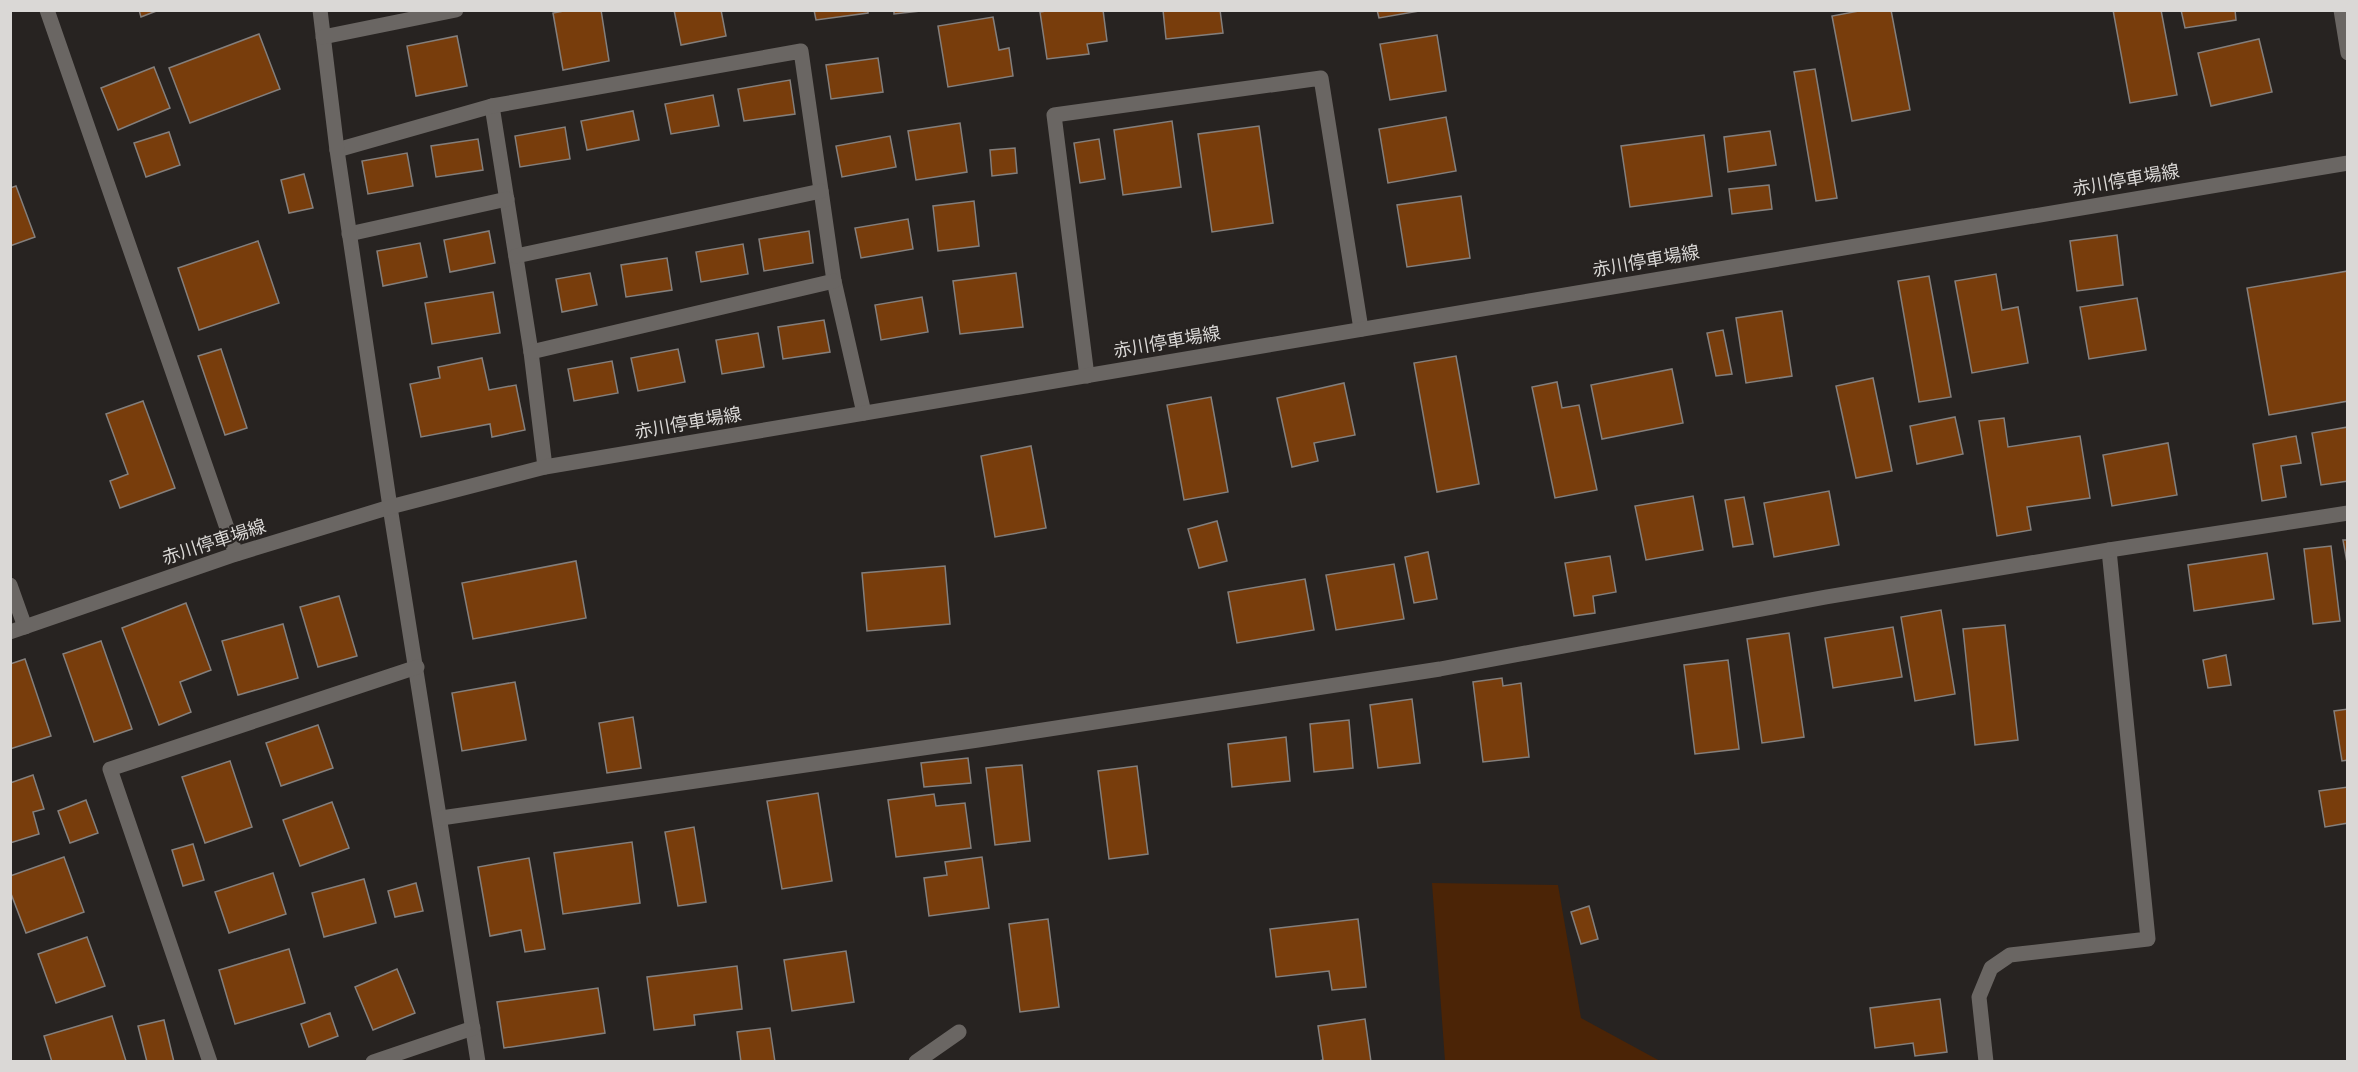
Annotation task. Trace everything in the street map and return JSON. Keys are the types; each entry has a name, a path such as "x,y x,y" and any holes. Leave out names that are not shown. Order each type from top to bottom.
{"street":[{"path":"47,10 236,554"},
{"path":"320,10 337,150 390,507 478,1062"},
{"path":"323,38 456,10"},
{"path":"2341,10 2348,53"},
{"path":"337,150 492,106 801,51 834,281 864,413"},
{"path":"1087,376 1054,115 1321,78 1361,329"},
{"path":"492,106 531,352 545,467"},
{"name":"赤川停車場線","path":"18,629 236,554 390,507 545,467 2348,163"},
{"path":"516,256 821,191"},
{"path":"349,234 507,200"},
{"path":"531,352 834,281"},
{"path":"441,819 1440,669 1826,597 2348,513"},
{"path":"1986,1062 1979,997 1991,968 2010,955 2148,939 2109,550"},
{"path":"10,585 18,629"},
{"path":"210,1062 110,769 417,667"},
{"path":"373,1062 473,1028"},
{"path":"916,1062 959,1032"}],"shaded area":[{"path":"1432,883 1558,885 1581,1018 1660,1061 1445,1061"}],"building":[{"path":"139,10 159,10 141,17"},
{"path":"569,10 601,10 609,61 563,70 553,13"},
{"path":"674,10 721,10 726,36 681,45"},
{"path":"814,10 868,10 868,13 816,20"},
{"path":"894,10 920,10 920,11 894,14"},
{"path":"1103,10 1107,41 1087,44 1089,54 1047,59 1040,12"},
{"path":"1163,10 1220,10 1223,33 1166,39"},
{"path":"1377,10 1425,10 1379,18"},
{"path":"1864,10 1891,10 1910,110 1852,121 1832,16"},
{"path":"2113,10 2161,10 2177,95 2130,103"},
{"path":"2181,10 2235,10 2236,20 2185,28"},
{"path":"993,17 999,50 1009,48 1013,76 948,87 938,26"},
{"path":"259,34 280,89 190,123 169,68"},
{"path":"1437,35 1446,91 1390,100 1380,44"},
{"path":"457,36 467,86 416,96 407,46"},
{"path":"2259,39 2272,92 2211,106 2198,53"},
{"path":"878,58 883,92 831,99 826,65"},
{"path":"154,67 170,108 118,130 101,88"},
{"path":"1815,69 1837,198 1816,201 1794,72"},
{"path":"790,80 795,114 744,121 738,89"},
{"path":"713,95 719,126 671,134 665,104"},
{"path":"633,111 639,140 587,150 581,121"},
{"path":"1446,117 1456,171 1388,183 1379,129"},
{"path":"1172,121 1181,187 1123,195 1114,130"},
{"path":"960,123 967,172 916,180 908,131"},
{"path":"1259,126 1273,223 1212,232 1198,134"},
{"path":"565,127 570,159 520,167 515,136"},
{"path":"1770,131 1776,165 1728,172 1724,137"},
{"path":"169,132 180,165 146,177 134,143"},
{"path":"1704,135 1712,196 1630,207 1621,146"},
{"path":"890,136 896,167 842,177 836,146"},
{"path":"478,139 483,170 436,177 431,146"},
{"path":"1099,139 1105,179 1080,183 1074,143"},
{"path":"1015,148 1017,173 992,176 990,150"},
{"path":"407,153 413,186 368,194 362,161"},
{"path":"304,174 313,208 289,213 281,180"},
{"path":"1769,185 1772,209 1732,214 1729,189"},
{"path":"16,186 35,237 10,246 10,188"},
{"path":"1461,196 1470,258 1407,267 1397,205"},
{"path":"974,201 979,246 938,251 933,206"},
{"path":"908,219 913,249 861,258 855,228"},
{"path":"489,231 495,263 450,272 444,240"},
{"path":"809,231 813,263 764,271 759,239"},
{"path":"2117,235 2123,285 2077,291 2070,241"},
{"path":"258,241 279,303 199,330 178,268"},
{"path":"420,243 427,277 383,286 377,251"},
{"path":"743,244 748,274 701,282 696,252"},
{"path":"667,258 672,290 626,297 621,265"},
{"path":"2348,271 2348,401 2269,415 2247,288"},
{"path":"590,273 597,305 562,312 556,279"},
{"path":"1016,273 1023,327 960,334 953,281"},
{"path":"1996,274 2002,310 2018,307 2028,363 1972,373 1955,281"},
{"path":"1929,276 1951,397 1919,402 1898,281"},
{"path":"493,292 500,333 432,344 425,303"},
{"path":"922,297 928,332 881,340 875,305"},
{"path":"2137,298 2146,350 2089,359 2080,307"},
{"path":"1782,311 1792,376 1746,383 1736,318"},
{"path":"824,320 830,352 783,359 778,327"},
{"path":"1723,330 1732,374 1716,376 1707,333"},
{"path":"758,333 764,367 722,374 716,340"},
{"path":"221,349 247,428 225,435 198,356"},
{"path":"678,349 685,382 638,391 631,358"},
{"path":"1456,356 1479,484 1437,492 1414,363"},
{"path":"482,358 489,390 516,385 525,430 492,437 490,424 421,437 410,384 440,378 438,367"},
{"path":"612,361 618,393 574,401 568,369"},
{"path":"1672,369 1683,423 1602,439 1591,385"},
{"path":"1873,378 1892,471 1856,478 1836,386"},
{"path":"1557,382 1562,408 1579,405 1597,490 1555,498 1532,387"},
{"path":"1344,383 1355,435 1314,443 1318,461 1292,467 1277,398"},
{"path":"1211,397 1228,492 1184,500 1167,405"},
{"path":"143,401 175,488 120,508 110,481 128,474 106,414"},
{"path":"1955,417 1963,454 1917,464 1910,426"},
{"path":"2004,418 2008,447 2080,436 2090,498 2027,507 2031,530 1997,536 1979,421"},
{"path":"2348,427 2348,481 2321,485 2312,433"},
{"path":"2296,436 2301,463 2281,466 2286,497 2262,501 2253,444"},
{"path":"2168,443 2177,495 2112,506 2103,455"},
{"path":"1031,446 1046,528 995,537 981,456"},
{"path":"1829,491 1839,545 1774,557 1764,503"},
{"path":"1693,496 1703,550 1646,560 1635,506"},
{"path":"1744,497 1753,544 1733,547 1725,500"},
{"path":"1217,521 1227,561 1199,568 1188,529"},
{"path":"2343,540 2348,540 2348,568"},
{"path":"2331,546 2340,621 2313,624 2304,549"},
{"path":"1428,552 1437,599 1414,603 1405,557"},
{"path":"2267,553 2274,599 2194,611 2188,565"},
{"path":"1610,556 1616,592 1593,596 1595,613 1574,616 1565,563"},
{"path":"576,561 586,618 473,639 462,583"},
{"path":"1394,564 1404,619 1336,630 1326,575"},
{"path":"945,566 950,624 867,631 862,573"},
{"path":"1305,579 1314,630 1237,643 1228,592"},
{"path":"339,596 357,656 318,667 300,607"},
{"path":"186,603 211,670 180,682 191,712 159,725 122,628"},
{"path":"1941,610 1955,694 1915,701 1901,617"},
{"path":"283,624 298,678 238,695 222,641"},
{"path":"2005,625 2018,740 1975,745 1963,629"},
{"path":"1893,627 1902,677 1833,688 1825,638"},
{"path":"1789,633 1804,737 1762,743 1747,639"},
{"path":"101,641 132,729 94,742 63,654"},
{"path":"2226,655 2231,685 2208,688 2203,660"},
{"path":"25,659 51,736 10,749 10,664"},
{"path":"1728,660 1739,749 1695,754 1684,665"},
{"path":"1502,678 1503,686 1521,683 1529,757 1483,762 1473,682"},
{"path":"515,682 526,740 462,751 452,693"},
{"path":"1412,699 1420,763 1378,768 1370,705"},
{"path":"2348,709 2348,760 2342,761 2334,711"},
{"path":"633,717 641,768 607,773 599,723"},
{"path":"1349,720 1353,768 1314,772 1310,724"},
{"path":"318,725 333,768 281,786 266,743"},
{"path":"1286,737 1290,781 1232,787 1228,744"},
{"path":"968,758 971,783 924,787 921,763"},
{"path":"230,761 252,827 205,843 182,777"},
{"path":"1022,765 1030,841 995,845 986,768"},
{"path":"1137,766 1148,854 1109,859 1098,771"},
{"path":"33,775 44,809 33,812 39,834 10,843 10,783"},
{"path":"2348,787 2348,823 2325,827 2319,791"},
{"path":"818,793 832,881 782,889 767,801"},
{"path":"934,794 936,806 965,803 971,848 896,857 888,800"},
{"path":"86,800 98,833 70,843 58,811"},
{"path":"332,802 349,848 300,866 283,820"},
{"path":"694,827 706,902 678,906 665,832"},
{"path":"632,842 640,903 563,914 554,853"},
{"path":"193,844 204,880 183,886 172,850"},
{"path":"64,857 84,912 26,933 10,891 10,876"},
{"path":"982,857 989,908 929,916 924,878 947,875 945,862"},
{"path":"529,858 545,949 525,952 521,930 490,936 478,867"},
{"path":"273,873 286,914 229,933 215,892"},
{"path":"364,879 376,923 324,937 312,893"},
{"path":"416,883 423,911 395,917 388,891"},
{"path":"1589,906 1598,939 1581,944 1571,912"},
{"path":"1048,919 1059,1007 1020,1012 1009,924"},
{"path":"1358,919 1366,987 1332,990 1329,971 1276,977 1270,929"},
{"path":"87,937 105,986 56,1003 38,954"},
{"path":"289,949 305,1003 235,1024 219,970"},
{"path":"846,951 854,1002 792,1011 784,960"},
{"path":"737,966 742,1009 694,1015 695,1025 654,1030 647,977"},
{"path":"397,969 415,1013 373,1030 355,987"},
{"path":"598,988 605,1033 504,1048 497,1002"},
{"path":"1940,999 1947,1052 1915,1056 1913,1043 1875,1048 1870,1008"},
{"path":"330,1013 338,1036 309,1047 301,1024"},
{"path":"112,1016 126,1061 52,1062 44,1036"},
{"path":"1365,1019 1371,1062 1315,1062 1323,1060 1318,1026"},
{"path":"164,1020 174,1062 147,1062 138,1026"},
{"path":"770,1028 775,1062 741,1062 737,1032"}]}
